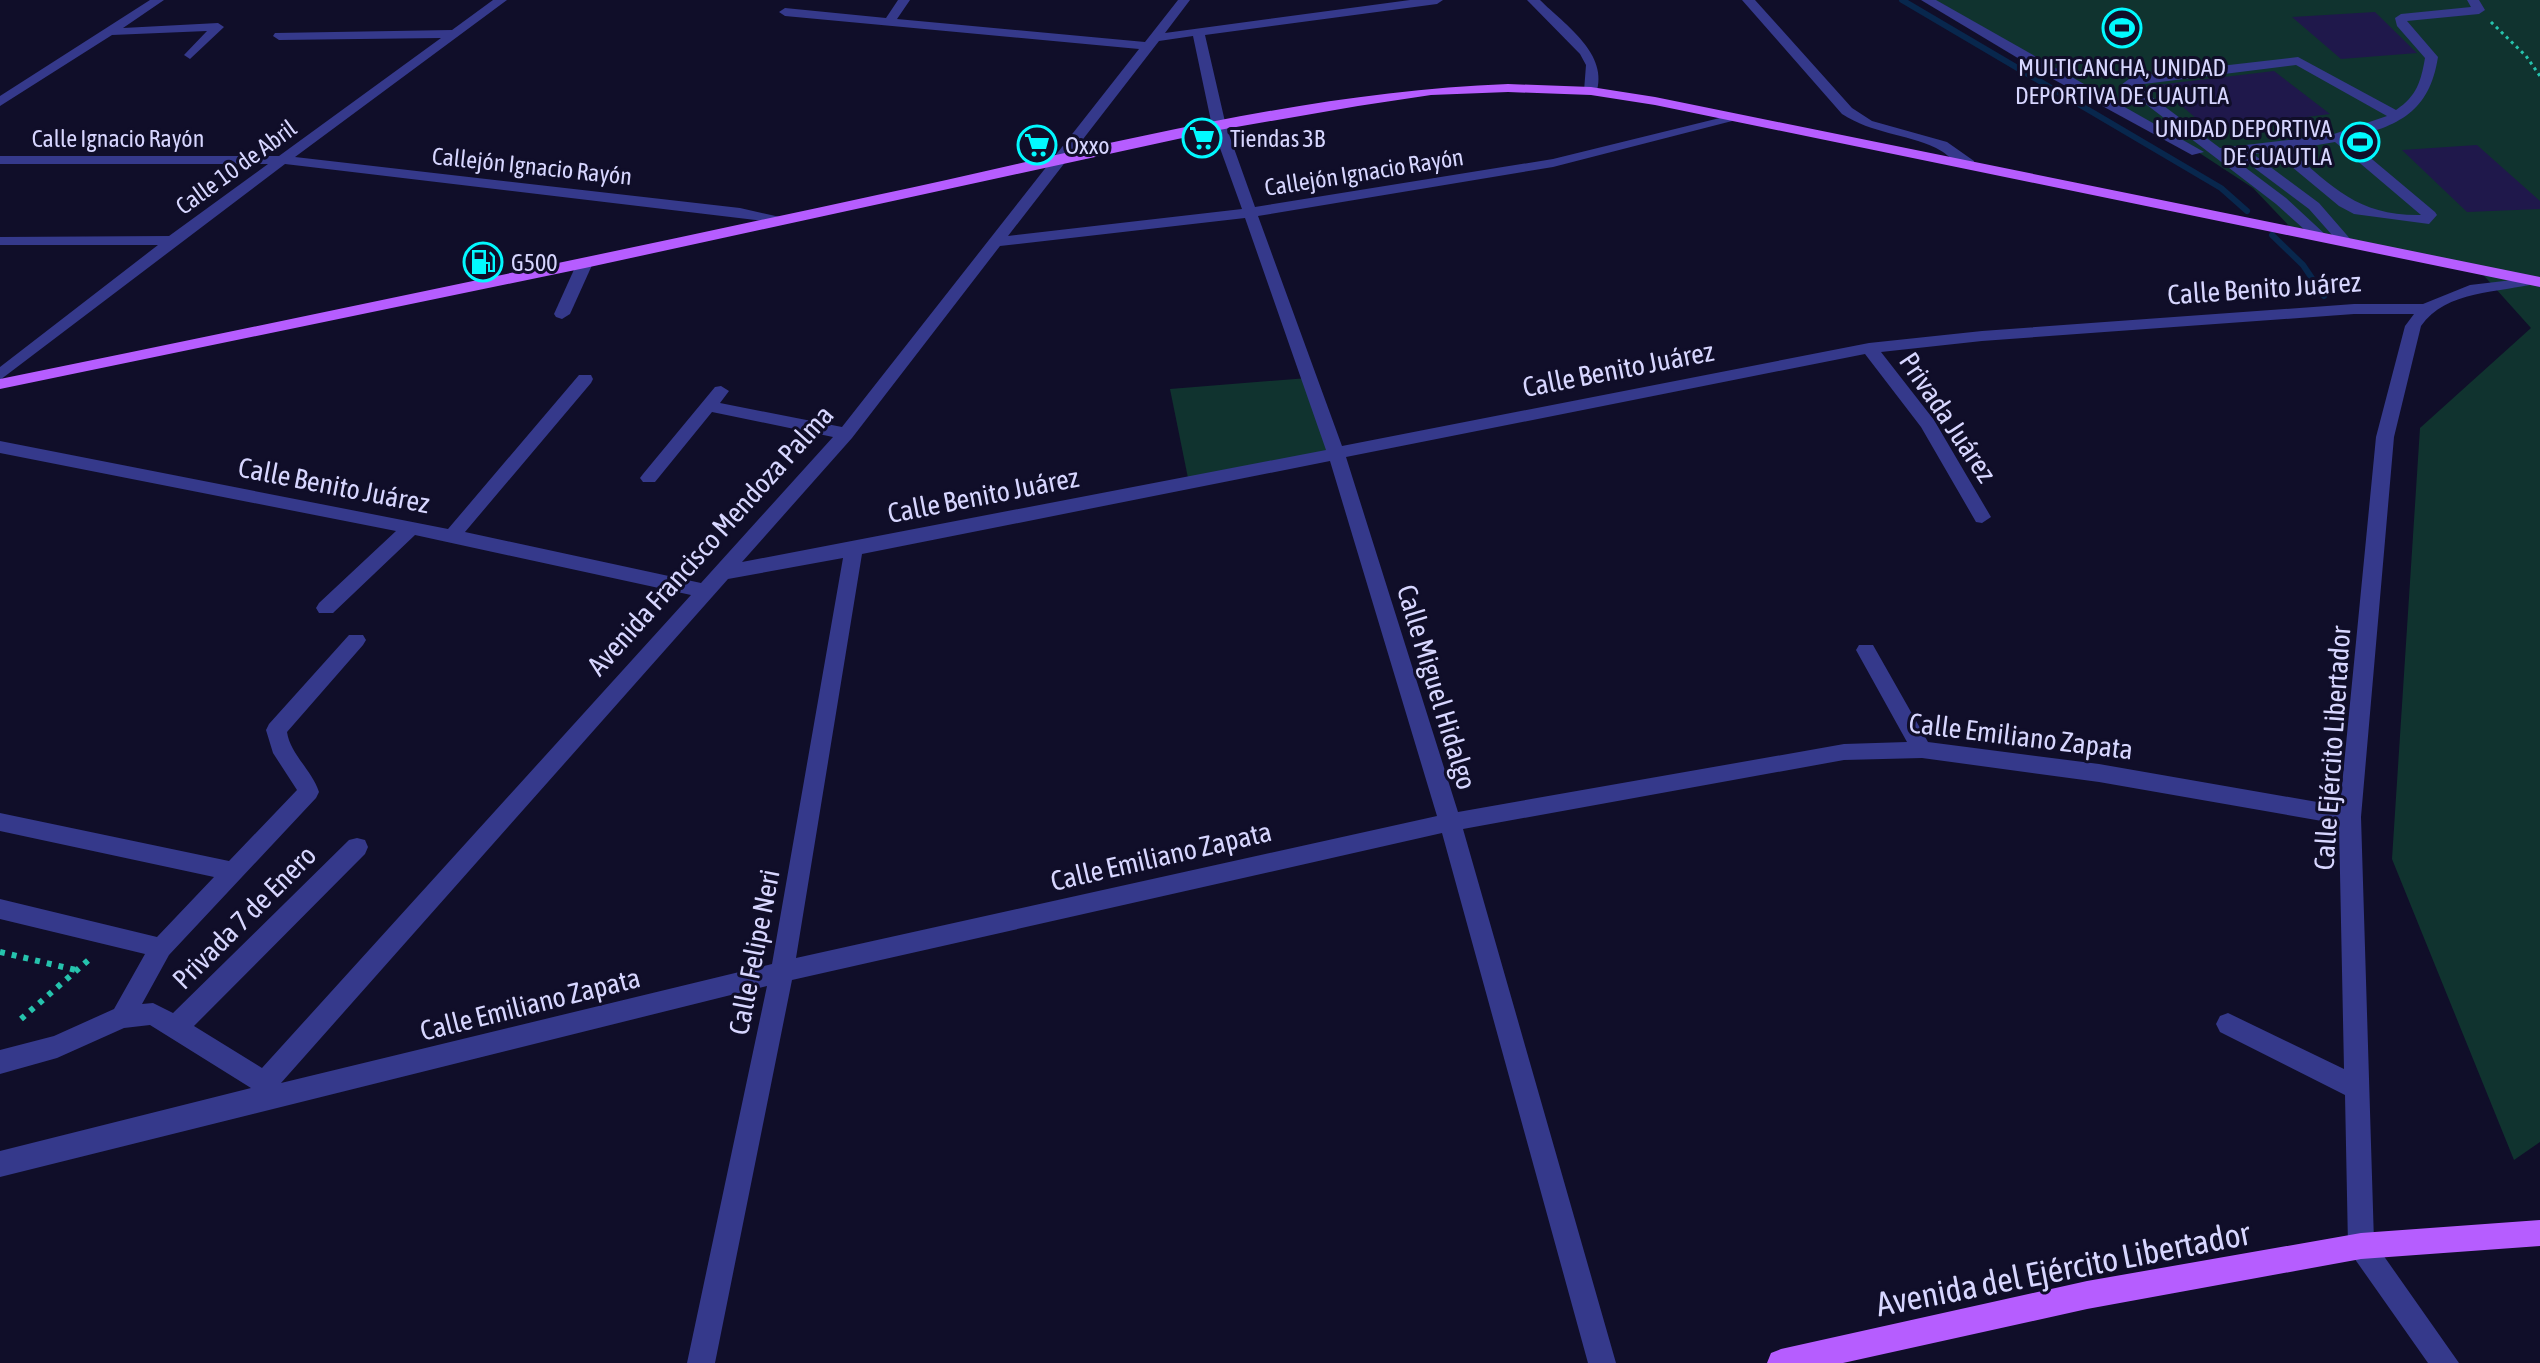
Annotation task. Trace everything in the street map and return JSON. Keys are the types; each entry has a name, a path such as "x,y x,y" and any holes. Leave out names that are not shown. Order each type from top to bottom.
{"main road":[{"path":"0,384 585,263 1219,126 1431,91 1508,88 1591,91 1969,164 2536,281"},
{"name":"Avenida del Ejército Libertador","path":"1781,1363 2087,1295 2361,1246 2540,1233"}],"street":[{"path":"0,102 113,32 158,0"},
{"name":"Calle 10 de Abril","path":"0,375 173,240 501,0"},
{"path":"889,22 904,0"},
{"name":"Avenida Francisco Mendoza Palma","path":"262,1092 846,434 1184,0"},
{"path":"785,12 1150,42 1388,4 1437,0"},
{"path":"1533,0 1585,52 1592,65 1591,91"},
{"path":"1748,0 1847,111 1867,124 1942,145 1969,164"},
{"path":"1927,0 2201,154 2253,188 2293,230"},
{"path":"2215,153 2340,139 2398,116 2425,89 2432,57 2401,23 2401,18 2476,5"},
{"path":"113,32 218,27 190,55"},
{"path":"279,36 455,34"},
{"name":"Calle Miguel Hidalgo","path":"1199,34 1219,126 1336,453 1450,822 1602,1363"},
{"path":"2320,236 2281,201 2128,85 2133,80 2298,61 2398,116"},
{"name":"Callejón Ignacio Rayón","path":"998,242 1248,213 1553,163 1731,117"},
{"path":"2276,146 2344,203 2359,211 2424,221 2430,215 2340,139"},
{"path":"2240,151 2314,206 2345,241"},
{"name":"Calle Ignacio Rayón","path":"0,160 284,160"},
{"name":"Callejón Ignacio Rayón","path":"284,160 740,212 775,220"},
{"path":"0,241 173,240"},
{"path":"562,314 585,263"},
{"name":"Calle Benito Juárez","path":"721,573 1869,348 1982,336 2354,309 2425,309 2470,290 2536,281"},
{"name":"Calle Ejército Libertador","path":"2361,1246 2350,817 2385,437 2413,326 2425,309"},
{"name":"Privada Juárez","path":"1869,348 1928,424 1982,517"},
{"path":"452,536 585,379"},
{"path":"649,478 721,391"},
{"path":"708,406 846,434"},
{"name":"Calle Benito Juárez","path":"0,447 452,536 705,591"},
{"path":"326,608 410,529"},
{"name":"Calle Felipe Neri","path":"701,1363 782,972 854,549"},
{"path":"122,1017 161,948 308,792 306,779 277,745 276,730 356,640"},
{"path":"1866,650 1922,750"},
{"name":"Calle Emiliano Zapata","path":"0,1164 262,1092 1450,822 1844,752 1922,750 2099,773 2350,817"},
{"path":"0,822 233,871"},
{"name":"Privada 7 de Enero","path":"174,1029 357,847"},
{"path":"0,909 161,948"},
{"path":"0,1062 57,1047 122,1017 153,1014 262,1092"},
{"path":"2228,1024 2357,1088"},
{"path":"2361,1246 2445,1363"}],"path":[{"path":"2476,5 2526,56 2540,76"},
{"path":"0,952 77,970 21,1019"}],"green space":[{"path":"1927,0 2540,0 2540,1142 2514,1160 2392,859 2420,428 2531,328 2478,269 2293,230 2253,188 2201,154"},
{"path":"1308,378 1336,453 1189,483 1170,389"}],"building":[{"path":"2375,12 2417,53 2341,59 2292,17"},
{"path":"2274,71 2330,114 2210,130 2157,85"},
{"path":"2477,145 2540,201 2540,209 2467,212 2402,150"}],"waterway":[{"path":"1902,0 2221,188 2247,211"},
{"path":"2272,235 2303,265 2324,296"}],"place":[{"name":"MULTICANCHA, UNIDAD DEPORTIVA DE CUAUTLA","path":"2122,28"},
{"name":"Tiendas 3B","path":"1202,138"},
{"name":"UNIDAD DEPORTIVA DE CUAUTLA","path":"2360,142"},
{"name":"Oxxo","path":"1037,145"},
{"name":"G500","path":"483,262"}]}
